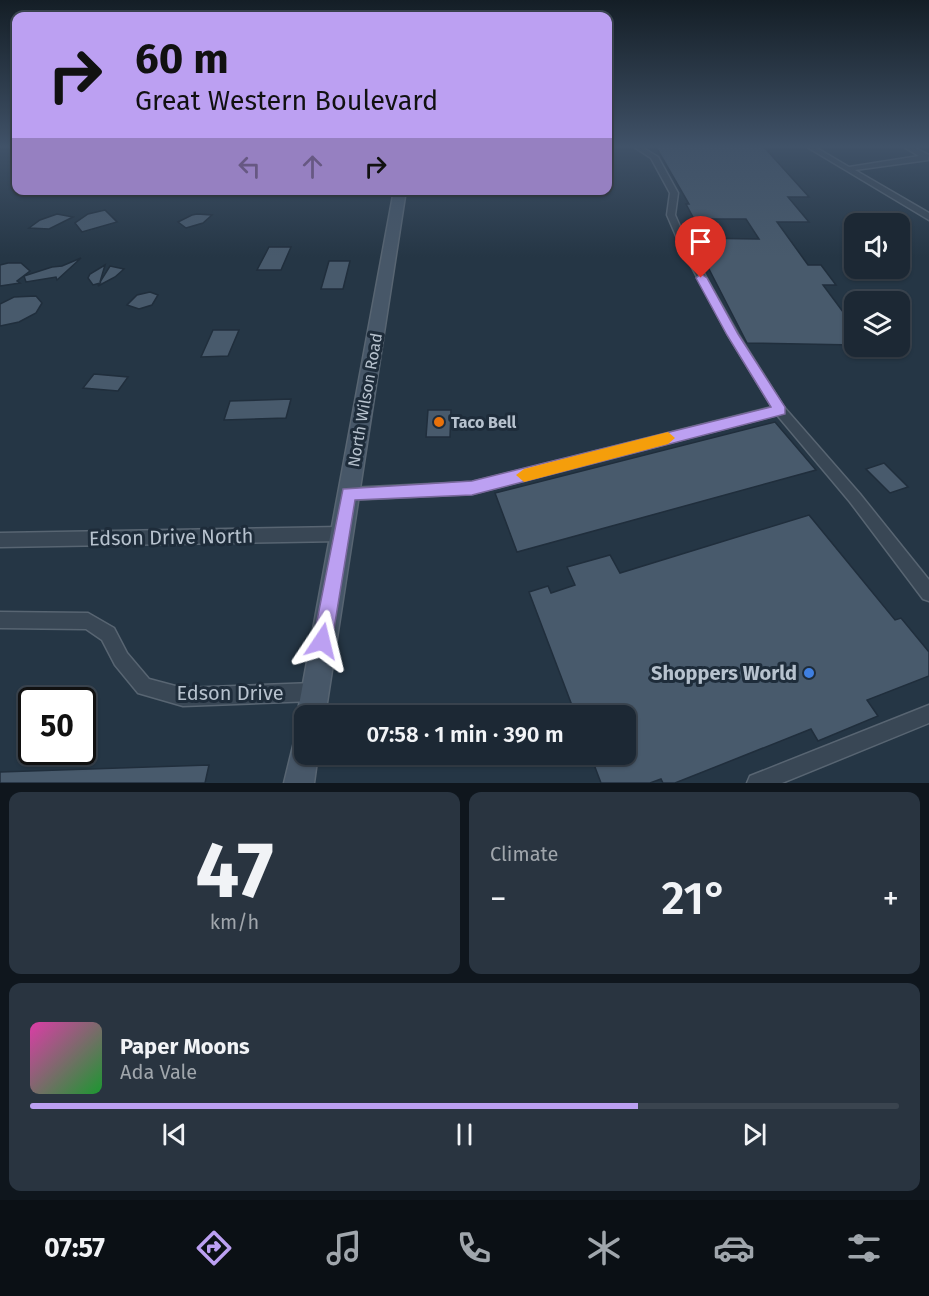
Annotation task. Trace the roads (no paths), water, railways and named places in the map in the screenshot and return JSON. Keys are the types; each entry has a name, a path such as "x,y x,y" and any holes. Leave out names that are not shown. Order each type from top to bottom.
{"main road":[{"name":"North Wilson Road","path":"312,704 399,195"},
{"path":"299,783 302,765"}],"street":[{"path":"668,184 674,194 671,215 684,244 733,335 780,410 855,498 929,592"},
{"path":"871,184 929,217"},
{"path":"348,494 472,488 780,410"},
{"name":"Edson Drive North","path":"0,540 341,534"},
{"name":"Edson Drive","path":"0,620 88,621 108,634 121,659 144,687 183,697 312,704"},
{"path":"757,783 929,714"}],"place":[{"name":"Taco Bell","path":"439,422"},
{"name":"Shoppers World","path":"809,673"}]}
